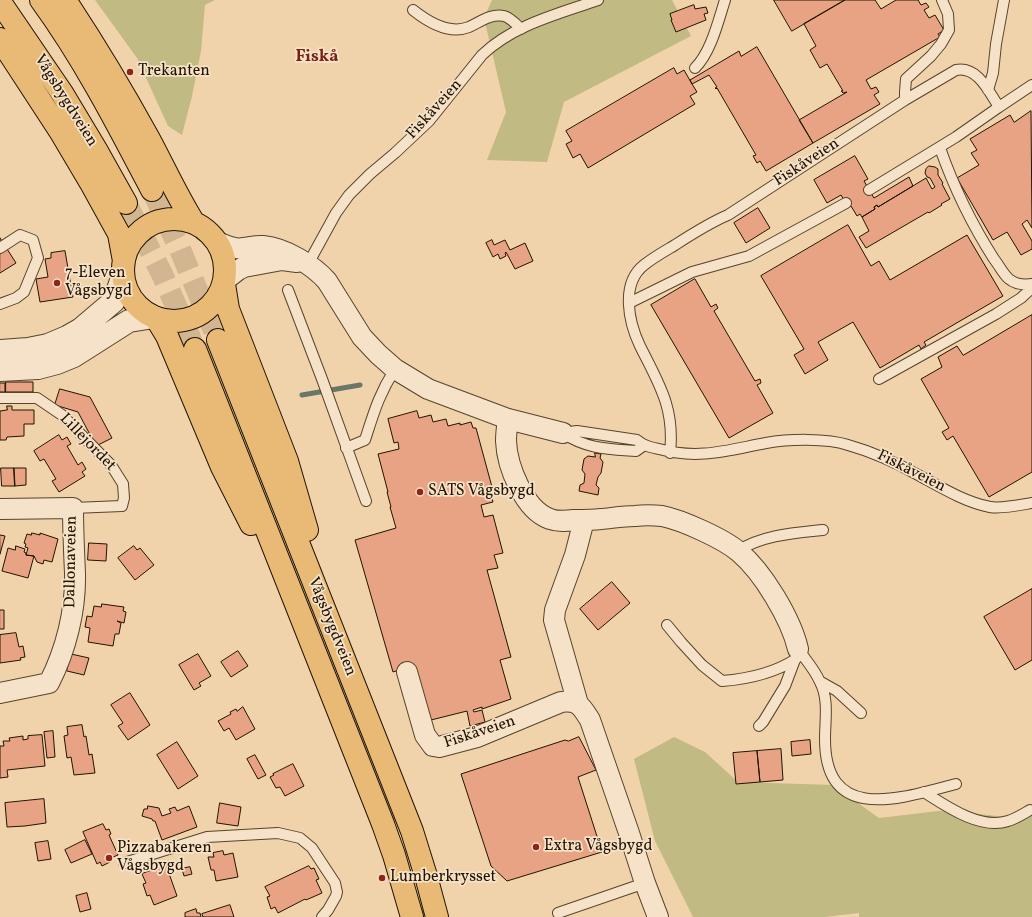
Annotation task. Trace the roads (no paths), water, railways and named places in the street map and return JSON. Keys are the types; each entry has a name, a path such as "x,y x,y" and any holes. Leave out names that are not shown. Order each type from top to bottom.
{"main road":[{"name":"Vågsbygdveien","path":"41,0 76,54 106,105 152,190"},
{"path":"65,0 91,39 131,107 182,204 194,223"},
{"name":"Vågsbygdveien","path":"0,2 62,93 98,152 126,203"},
{"path":"0,39 56,124 92,185 118,234 124,268 125,284 133,300 139,307 155,317 167,321 177,321 198,316 214,302 220,294 226,271 222,251 211,234 194,223 186,220 172,219 150,225 135,237 128,248 124,268"},
{"path":"224,282 228,309 294,482 303,520 321,567 350,673"},
{"path":"155,317 167,336 222,466 251,524 272,577 298,610"},
{"name":"Vågsbygdveien","path":"218,340 412,831 437,917"},
{"name":"Vågsbygdveien","path":"195,349 384,824 412,917"}],"street":[{"name":"Fiskåveien","path":"217,242 236,249 262,246 278,249 307,264 328,281 362,337 378,354 395,369 428,389 508,420 563,432"},
{"path":"224,282 238,270 260,264 282,260 307,264"},
{"path":"0,351 28,349 48,345 81,329 114,301 124,268"},
{"path":"0,370 38,368 57,363 74,356 129,321 155,317"},
{"path":"508,420 506,441 509,458 520,488 530,504 542,515 551,520 559,521 633,516 661,516 696,528 738,551 760,575 790,624 795,637 797,654"},
{"name":"Lillejordet","path":"0,509 73,508"},
{"name":"Dallonaveien","path":"0,693 49,683 56,670 71,616 74,593 73,508"},
{"path":"584,520 575,555 555,610 554,620 578,704 590,720 629,833 644,883 658,917"},
{"name":"Fiskåveien","path":"407,672 425,735 433,746 439,747 477,737 561,702 567,701 578,704"}],"lane":[{"name":"Fiskåveien","path":"307,264 336,213 349,195 428,121 482,55 490,48 521,29 540,20 598,0"},
{"path":"696,68 703,60 725,0"},
{"path":"905,100 904,92 906,79 931,56 941,44 949,30 948,14 942,0"},
{"path":"999,107 988,90 993,73 996,44 1004,0"},
{"path":"413,10 436,25 448,29 469,27 495,15 506,17 521,29"},
{"name":"Fiskåveien","path":"670,453 672,438 670,414 653,368 633,330 629,303 628,295 634,277 643,265 698,231 728,215 905,100 956,70 961,69 973,73 980,78 988,90"},
{"path":"869,190 940,148 1032,85"},
{"path":"940,148 951,180 962,204 989,251 1006,276 1014,282 1022,285 1032,284"},
{"path":"629,303 692,272 749,256 846,202"},
{"path":"0,248 20,235 33,240 38,258 24,292 16,298 0,304"},
{"path":"879,380 996,314 1021,298 1032,288"},
{"path":"288,290 366,501"},
{"path":"346,448 365,440 378,400 384,386 395,369"},
{"name":"Lillejordet","path":"0,398 37,398 62,415 111,465 123,484 124,498 122,506 73,508"},
{"name":"Fiskåveien","path":"563,432 578,442 604,448 636,451 643,446 670,453 688,454 716,454 768,443 804,440 847,444 872,452 907,468 948,491 991,507 1032,503"},
{"path":"738,551 756,542 798,533 823,530"},
{"path":"667,625 702,665 722,681 772,672 797,654"},
{"path":"797,654 821,682 837,691 861,713"},
{"path":"759,726 785,686 797,654"},
{"path":"821,682 825,696 826,755 831,774 839,787 851,795 869,800 887,799 956,784"},
{"path":"924,792 958,812 985,822 1007,822 1030,810"},
{"path":"124,863 207,837 278,833 300,838 312,848 335,883 336,896 322,917"},
{"path":"558,913 644,883"}],"waterway":[{"path":"302,395 360,385"}],"tunnel":[{"path":"152,190 179,247 218,340"},
{"path":"126,203 162,274 195,349"}],"place":[{"name":"Trekanten","path":"130,72"},
{"name":"7-Eleven Vågsbygd","path":"57,283"},
{"name":"SATS Vågsbygd","path":"420,492"},
{"name":"Extra Vågsbygd","path":"536,847"},
{"name":"Pizzabakeren Vågsbygd","path":"109,858"},
{"name":"Lumberkrysset","path":"382,878"}],"district":[{"name":"Fiskå","path":"317,58"}]}
